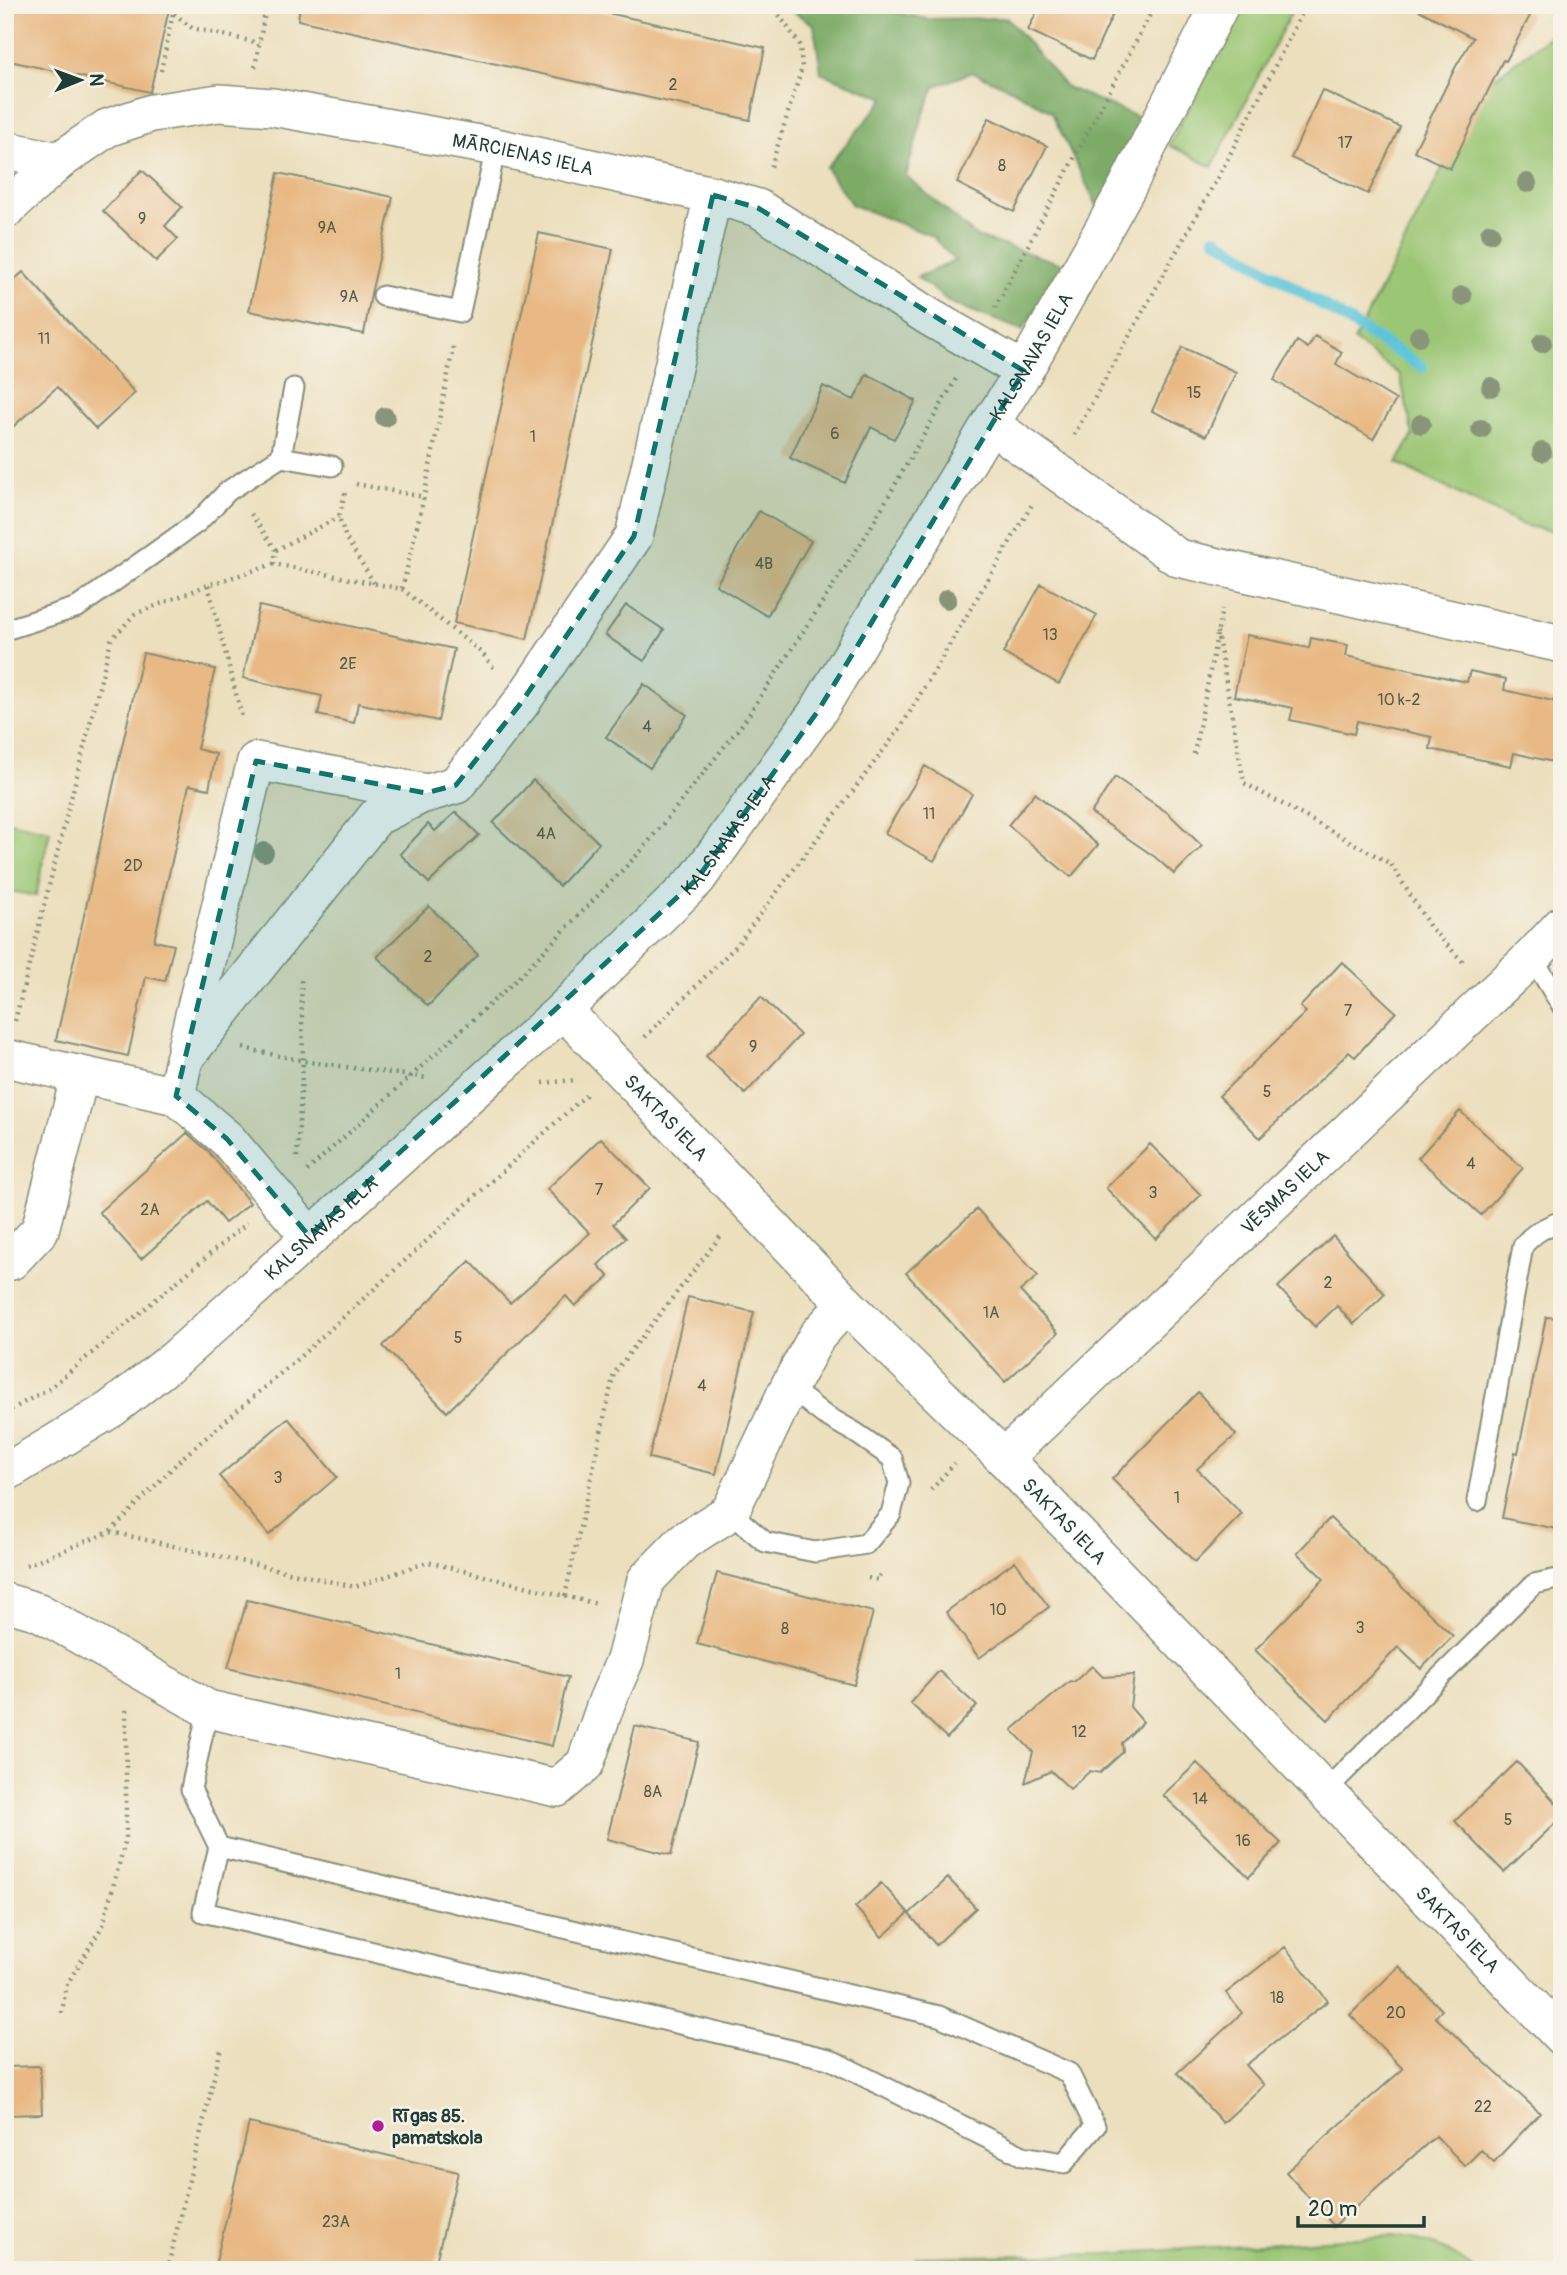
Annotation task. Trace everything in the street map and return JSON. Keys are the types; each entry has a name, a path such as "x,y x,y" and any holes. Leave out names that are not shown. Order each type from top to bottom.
{"street":[{"name":"KALSNAVAS IELA","path":"5,1473 111,1409 154,1376 563,1010 697,879 818,711 1024,371 1127,187 1220,5"},
{"name":"MĀRCIENAS IELA","path":"5,210 59,161 107,128 152,113 219,103 273,107 496,146 713,195 758,208 931,318 1024,371"},
{"path":"5,150 59,161"},
{"path":"184,1059 376,817 426,793 456,785 521,703 634,536 713,195"},
{"path":"990,424 1178,558 1562,644"},
{"path":"176,1096 256,761 426,793"},
{"name":"VĒSMAS IELA","path":"1004,1458 1532,957 1562,925"},
{"name":"SAKTAS IELA","path":"563,1010 846,1304 1004,1458 1562,2037"},
{"path":"6,1058 176,1096 286,1190 309,1236"},
{"path":"5,1259 11,1261 40,1230 80,1074"},
{"path":"5,1602 39,1612 208,1709 557,1788 585,1764 625,1660 646,1580 684,1541 730,1512 789,1387 817,1336 846,1304"}],"lane":[{"path":"383,296 460,312 496,146"},
{"path":"281,457 294,388"},
{"path":"5,631 78,607 198,522 228,491 281,457 332,466"},
{"path":"1532,957 1562,1006"},
{"path":"1477,1501 1523,1246 1542,1228 1562,1221"},
{"path":"730,1512 765,1542 816,1552 866,1544 891,1514 899,1483 892,1458 823,1414 789,1387"},
{"path":"1325,1791 1534,1584 1562,1578"},
{"path":"208,1709 191,1788 219,1847 203,1912 828,2059 1023,2156 1064,2163 1095,2126 1069,2073 939,2016 219,1847"}],"path":[{"path":"163,5 192,28 260,43"},
{"path":"758,208 802,68 800,45 777,12 761,5"},
{"path":"5,1413 50,1388 286,1190 514,982 642,850 744,722 864,537 976,344 1155,5"},
{"path":"249,106 265,12"},
{"path":"152,113 173,13"},
{"path":"402,589 424,497 460,312"},
{"path":"375,584 346,538 339,517 348,482 424,497"},
{"path":"251,514 276,550 274,564"},
{"path":"276,550 339,517"},
{"path":"6,1058 111,640 135,614 208,585 274,564 402,589 482,653 521,703"},
{"path":"208,585 242,717"},
{"path":"1194,754 1224,598"},
{"path":"1217,632 1244,783 1391,864 1430,927 1494,993"},
{"path":"286,1190 303,1061 300,969"},
{"path":"236,1047 303,1061 413,1074"},
{"path":"565,1596 614,1373 747,1201"},
{"path":"110,1532 355,1587 428,1562 636,1614"},
{"path":"62,2013 65,1986 103,1925 125,1839 127,1663"},
{"path":"167,2270 221,2049"}],"highlighted area":[{"path":"713,195 758,208 1024,371 818,711 697,879 309,1236 227,1139 176,1096 256,761 426,793 456,785 521,703 634,536"}],"green space":[{"path":"782,5 874,5 876,8 927,19 1007,18 1066,87 1145,120 1099,210 1051,112 1011,89 973,72 935,86 922,119 906,176 977,237 1066,265 1022,330 951,303 917,277 955,261 932,236 852,205 826,168 885,98 821,73 814,25"},
{"path":"1242,5 1295,5 1212,167 1169,145"},
{"path":"1562,27 1562,533 1522,525 1397,463 1413,435 1400,375 1354,341 1485,85"},
{"path":"5,821 50,831 36,896 5,890"},
{"path":"1391,2236 1415,2239 1436,2246 1475,2270 917,2270 916,2257 1106,2254"}],"building":[{"path":"5,5 170,5 150,92 5,60"},
{"path":"300,5 572,5 765,48 750,120 298,20"},
{"path":"1040,5 1117,5 1092,60 1028,30"},
{"path":"1409,5 1513,5 1531,14 1506,61 1503,60 1450,169 1414,151 1473,38"},
{"path":"1322,90 1400,127 1368,194 1291,158"},
{"path":"989,118 1047,146 1014,212 957,183"},
{"path":"142,170 182,207 165,226 178,239 156,261 103,211"},
{"path":"278,173 393,197 364,334 249,311"},
{"path":"539,233 613,249 527,639 454,623"},
{"path":"23,272 135,393 96,429 57,387 5,434 5,288"},
{"path":"1315,336 1342,352 1336,364 1396,400 1373,439 1274,380 1297,341 1308,348"},
{"path":"1182,347 1236,372 1206,436 1152,411"},
{"path":"867,374 916,401 894,439 871,427 845,483 790,458 823,386 854,400"},
{"path":"759,511 811,541 767,616 716,585"},
{"path":"1041,584 1097,615 1059,684 1003,653"},
{"path":"626,605 664,630 644,661 605,635"},
{"path":"259,606 454,649 438,721 358,703 354,723 318,715 322,696 243,678"},
{"path":"1247,635 1309,648 1311,638 1348,645 1346,656 1467,682 1470,671 1506,679 1504,690 1562,703 1562,717 1553,762 1514,753 1511,766 1430,749 1432,737 1357,721 1354,734 1290,720 1293,708 1234,696"},
{"path":"143,653 215,669 197,749 216,754 209,789 189,785 154,941 174,945 165,981 146,977 128,1056 56,1040"},
{"path":"644,684 687,715 650,768 606,737"},
{"path":"925,766 972,794 934,861 885,833"},
{"path":"1115,777 1168,813 1202,846 1174,874 1155,857 1091,813"},
{"path":"533,780 599,843 559,886 493,823"},
{"path":"1035,793 1098,845 1071,877 1008,825"},
{"path":"456,812 479,835 429,883 400,854 428,824 435,831"},
{"path":"429,906 478,955 428,1006 377,957"},
{"path":"1342,962 1396,1012 1355,1057 1349,1052 1260,1138 1219,1096 1306,1012 1300,1007"},
{"path":"761,997 800,1035 745,1094 706,1056"},
{"path":"1460,1111 1523,1168 1481,1215 1418,1158"},
{"path":"187,1133 208,1151 250,1203 225,1223 207,1201 141,1259 99,1212"},
{"path":"601,1138 650,1188 613,1224 626,1238 598,1265 609,1277 575,1306 566,1296 447,1412 383,1346 470,1261 510,1303 590,1233 547,1189"},
{"path":"1150,1144 1201,1195 1156,1239 1106,1188"},
{"path":"977,1209 1038,1276 1020,1291 1058,1333 1005,1382 906,1273"},
{"path":"1333,1236 1385,1294 1354,1324 1337,1306 1315,1327 1278,1287"},
{"path":"688,1297 754,1312 716,1474 649,1458"},
{"path":"1546,1317 1562,1318 1562,1530 1502,1518"},
{"path":"1198,1392 1236,1435 1197,1469 1242,1514 1195,1562 1112,1479"},
{"path":"288,1418 337,1477 269,1535 219,1476"},
{"path":"1330,1518 1453,1636 1421,1669 1398,1647 1328,1720 1255,1650 1324,1579 1297,1553"},
{"path":"1015,1561 1049,1607 979,1658 946,1612"},
{"path":"717,1573 873,1612 854,1685 697,1644"},
{"path":"247,1600 568,1677 552,1746 228,1668"},
{"path":"1092,1666 1103,1677 1134,1675 1130,1707 1143,1722 1122,1743 1123,1752 1100,1773 1090,1771 1070,1789 1051,1771 1025,1783 1033,1752 1012,1730"},
{"path":"939,1671 977,1706 947,1738 910,1703"},
{"path":"635,1726 699,1742 671,1855 607,1839"},
{"path":"1517,1762 1562,1809 1562,1817 1504,1872 1455,1821"},
{"path":"1197,1763 1281,1843 1249,1877 1163,1795"},
{"path":"948,1878 976,1908 936,1945 909,1914"},
{"path":"881,1883 909,1913 882,1937 855,1907"},
{"path":"1285,1947 1328,2001 1246,2065 1264,2085 1223,2123 1177,2073 1242,2013 1226,1993"},
{"path":"1399,1966 1442,2010 1435,2017 1540,2113 1494,2162 1481,2150 1465,2166 1436,2136 1334,2226 1286,2172 1403,2069 1350,2015"},
{"path":"40,2066 42,2114 5,2115 5,2067"},
{"path":"249,2123 458,2172 434,2270 214,2270"}],"waterway":[{"path":"1215,238 1422,367"}],"place":[{"name":"Rīgas 85. pamatskola","path":"378,2126"}]}
